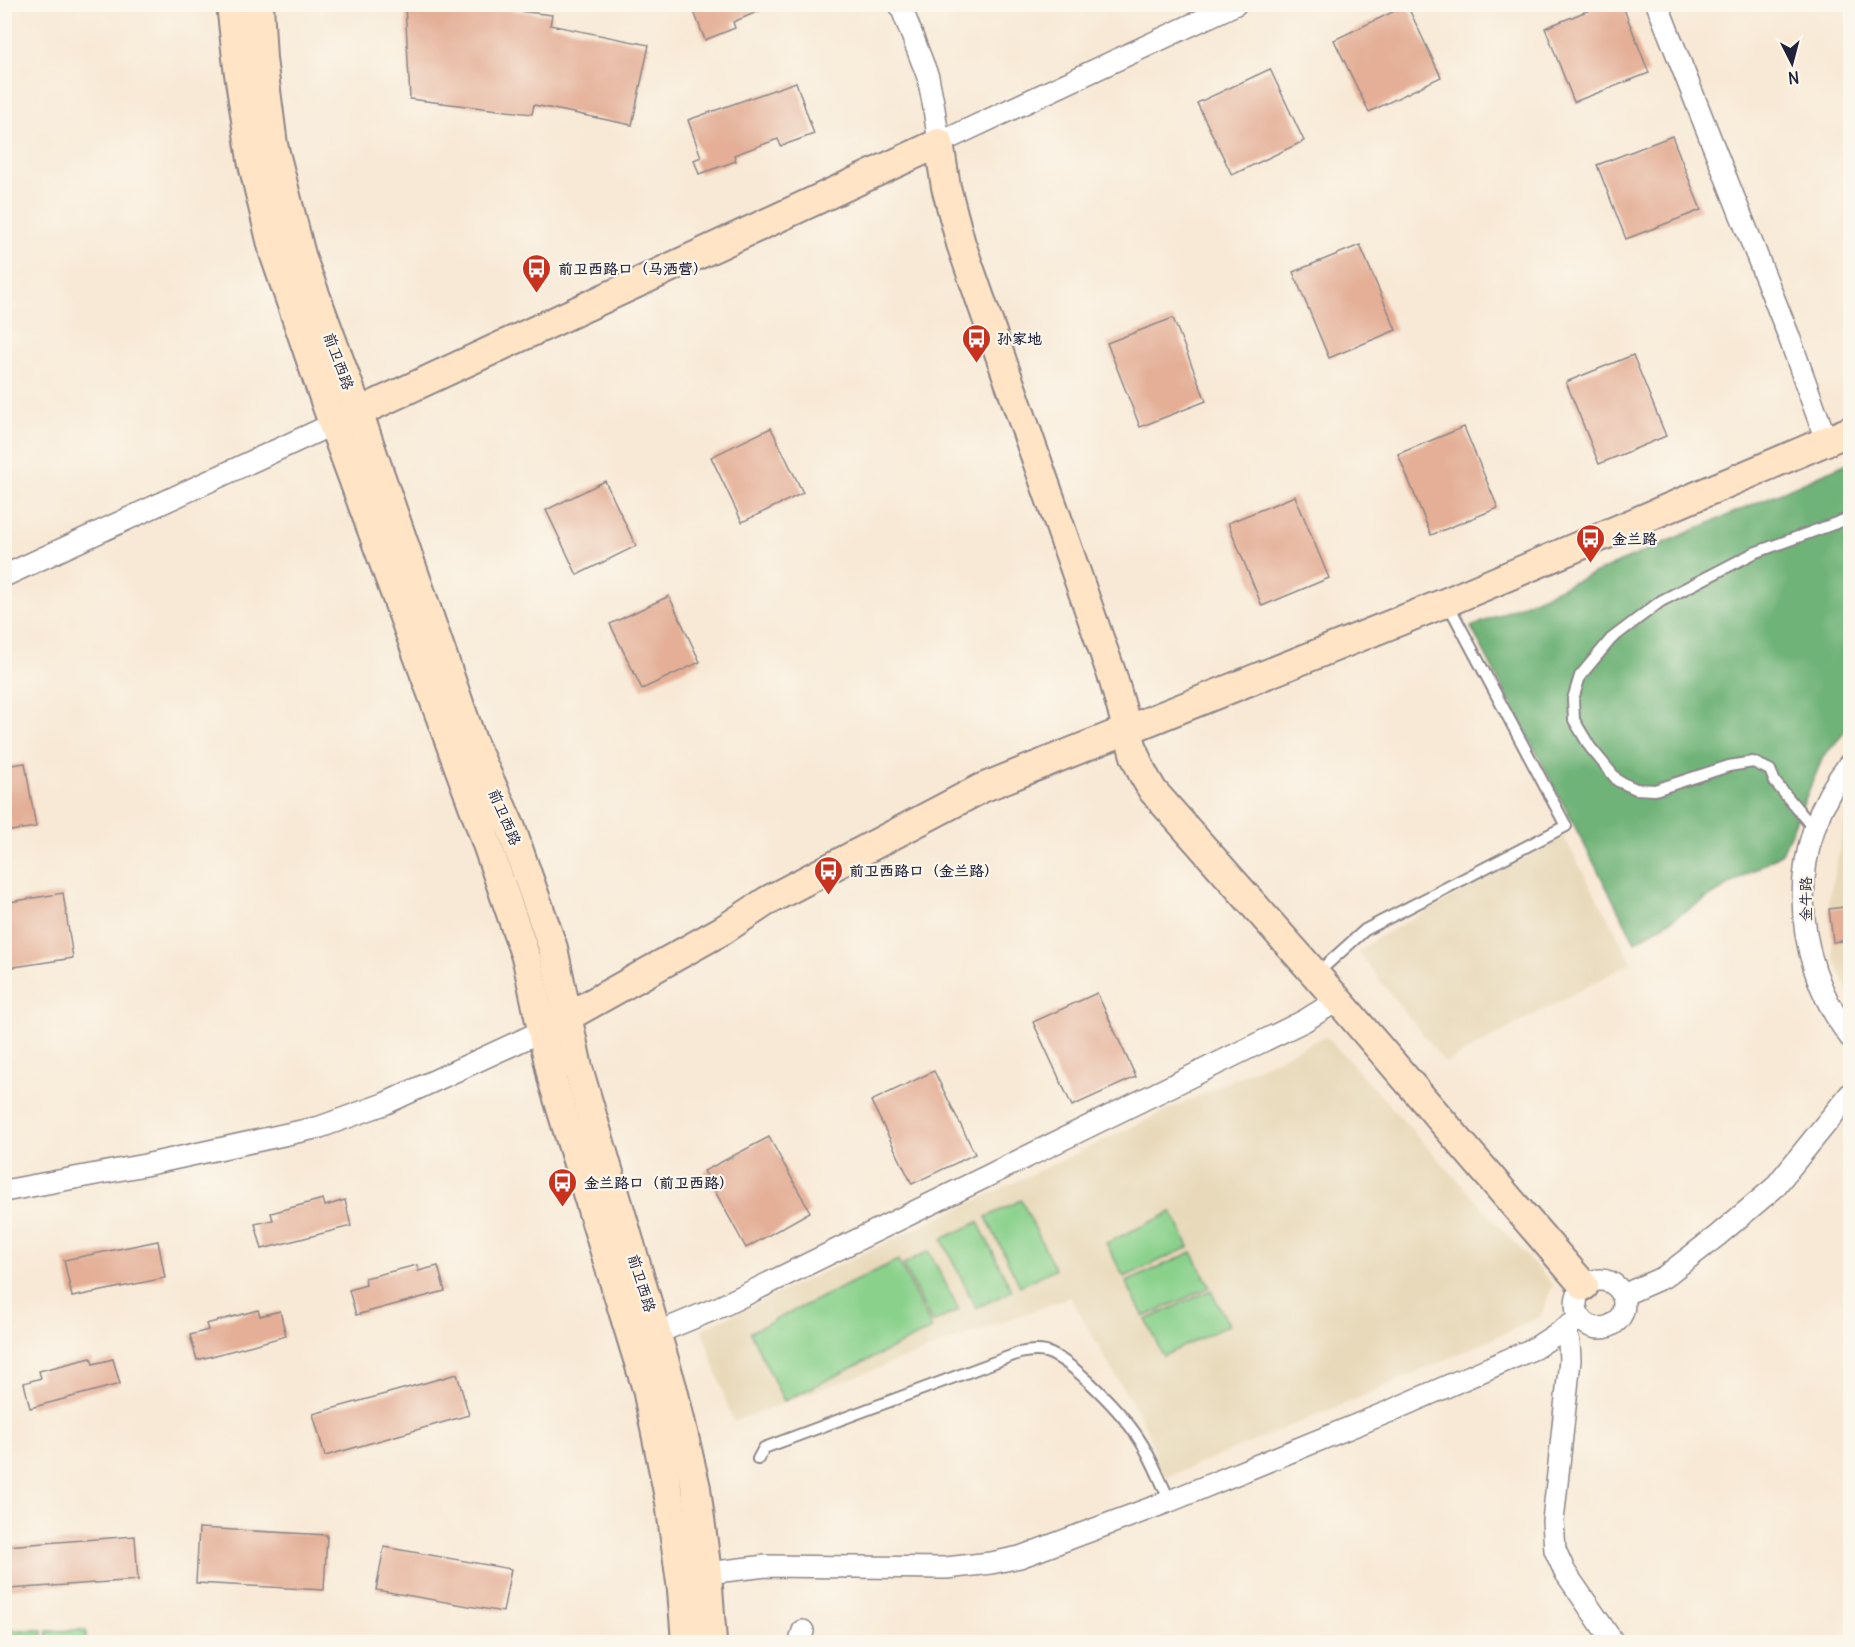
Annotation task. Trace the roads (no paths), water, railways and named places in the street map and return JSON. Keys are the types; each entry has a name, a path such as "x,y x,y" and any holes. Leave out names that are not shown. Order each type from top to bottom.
{"street":[{"name":"前卫西路","path":"231,4 252,160 274,252 333,424 524,949 553,1082 647,1389 670,1502 681,1581 686,1642"},
{"name":"前卫西路","path":"259,4 262,59 273,145 302,259 358,411 472,741 511,828 549,937 578,1068 657,1333 696,1488 707,1573 712,1642"},
{"path":"900,4 928,77 946,188 960,244 1113,678 1135,756 1143,774 1153,791 1338,1000 1584,1286"},
{"path":"4,576 1236,4"},
{"path":"4,1191 145,1165 320,1127 384,1104 568,1018 723,930 767,901 982,788 1447,602 1838,435 1788,334 1657,4"},
{"name":"金牛路","path":"1851,762 1837,779 1817,818 1807,853 1803,886 1804,922 1809,957 1835,1014 1851,1037"},
{"path":"657,1333 732,1301 1304,1021 1338,1000"},
{"path":"1623,1295 1664,1277 1774,1188 1851,1094"},
{"path":"707,1573 766,1566 946,1568 1020,1557 1170,1501 1493,1367 1535,1348 1572,1324 1599,1328 1612,1325 1621,1315 1623,1295 1615,1285 1602,1280 1589,1282 1576,1298 1577,1312 1572,1324 1569,1342 1570,1360 1552,1521 1555,1550 1565,1572 1613,1642"}],"lane":[{"path":"1814,830 1775,782 1770,770 1753,762 1729,766 1655,790 1635,789 1618,781 1590,747 1574,720 1573,699 1580,676 1611,639 1661,601 1754,553 1851,518"},
{"path":"1315,974 1365,930 1566,826 1447,602"},
{"path":"759,1459 764,1448 1019,1353 1045,1352 1059,1358 1098,1390 1140,1439 1170,1501"}],"place":[{"name":"前卫西路口（马洒营）","path":"537,294"},
{"name":"孙家地","path":"976,364"},
{"name":"金兰路","path":"1591,564"},
{"name":"前卫西路口（金兰路）","path":"828,896"},
{"name":"金兰路口（前卫西路）","path":"563,1208"}]}
